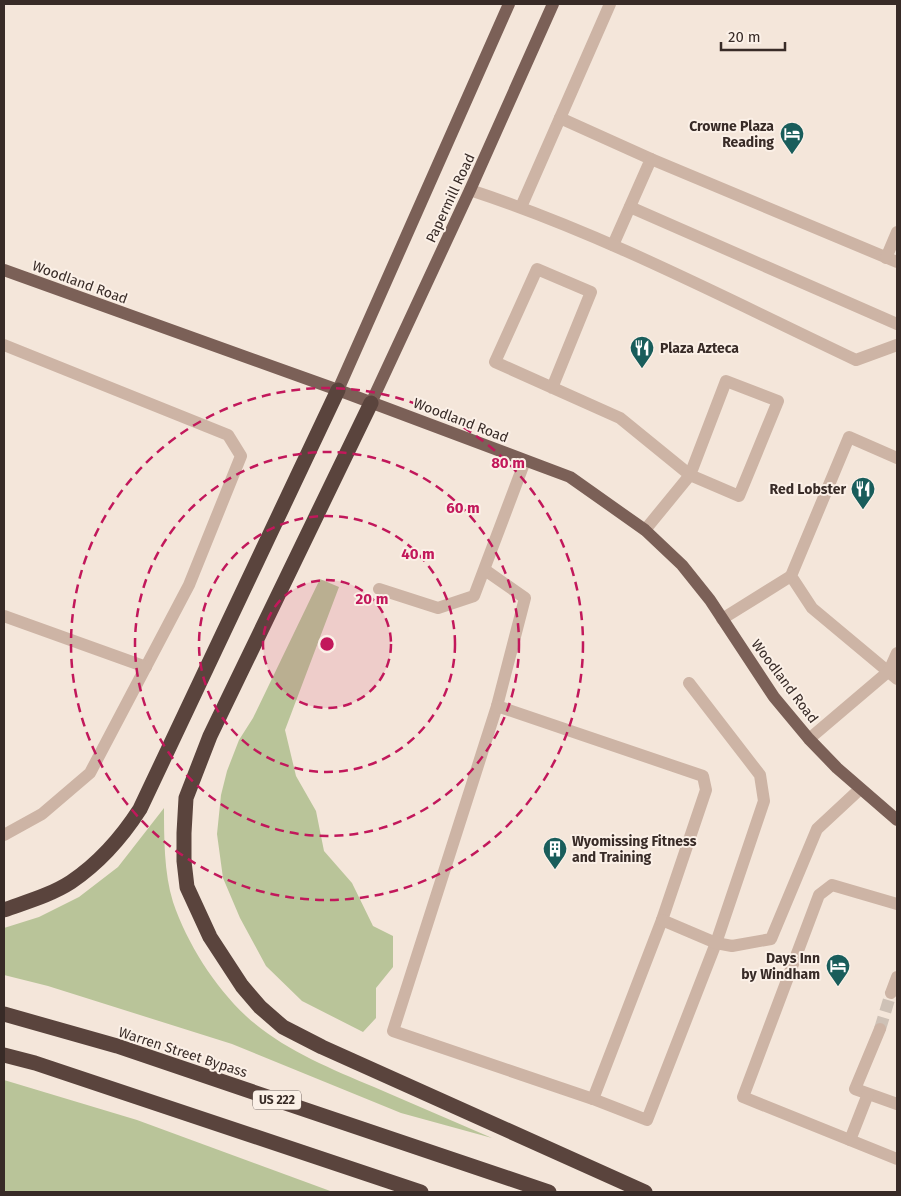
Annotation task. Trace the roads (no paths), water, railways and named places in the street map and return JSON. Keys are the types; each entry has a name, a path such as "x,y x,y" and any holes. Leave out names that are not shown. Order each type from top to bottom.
{"highway":[{"path":"4,910 50,893 71,882 105,854 125,832 135,817 338,390"},
{"path":"371,403 210,736 186,798 184,861 187,887 210,937 226,963 260,1007 283,1027 322,1047 645,1192"},
{"name":"Warren Street Bypass","path":"4,1014 117,1046 549,1192"},
{"path":"4,1055 45,1066 421,1192"}],"main road":[{"name":"Papermill Road","path":"338,390 510,4"},
{"name":"Papermill Road","path":"371,403 470,190 553,4"},
{"name":"Woodland Road","path":"4,270 338,390 570,477 645,530 682,565 710,600 774,697 809,739 860,789 897,820"}],"lane":[{"path":"522,207 610,4"},
{"path":"560,118 651,159 892,260 897,232"},
{"path":"613,245 651,159"},
{"path":"470,190 522,207 613,245 856,360 897,345"},
{"path":"630,207 897,324"},
{"path":"552,388 591,292 537,270 495,362 552,388 620,418 690,475 738,496 778,401 726,381 690,475 645,530"},
{"path":"4,345 228,435 241,456 189,585 90,774 42,814 4,834"},
{"path":"722,619 791,576 849,438 897,458"},
{"path":"379,589 438,608 474,596 525,461"},
{"path":"485,570 525,598 497,706 393,1031 593,1099 647,1120 716,943 764,801 760,775 689,683"},
{"path":"791,576 812,608 893,675"},
{"path":"4,616 146,666"},
{"path":"809,739 893,675 897,653"},
{"path":"497,706 703,776 706,790 662,920 593,1099"},
{"path":"662,920 716,943 732,946 771,939 817,829 860,789"},
{"path":"897,904 832,885 819,895 743,1097 897,1159"},
{"path":"892,993 897,977"},
{"path":"880,1029 855,1090 897,1104"},
{"path":"850,1140 868,1094"}],"tunnel":[{"path":"880,1029 891,993"}],"place":[{"name":"Crowne Plaza Reading","path":"792,155"},
{"name":"Plaza Azteca","path":"642,369"},
{"name":"Red Lobster","path":"863,510"},
{"name":"Wyomissing Fitness and Training","path":"555,870"},
{"name":"Days Inn by Windham","path":"838,987"}]}
